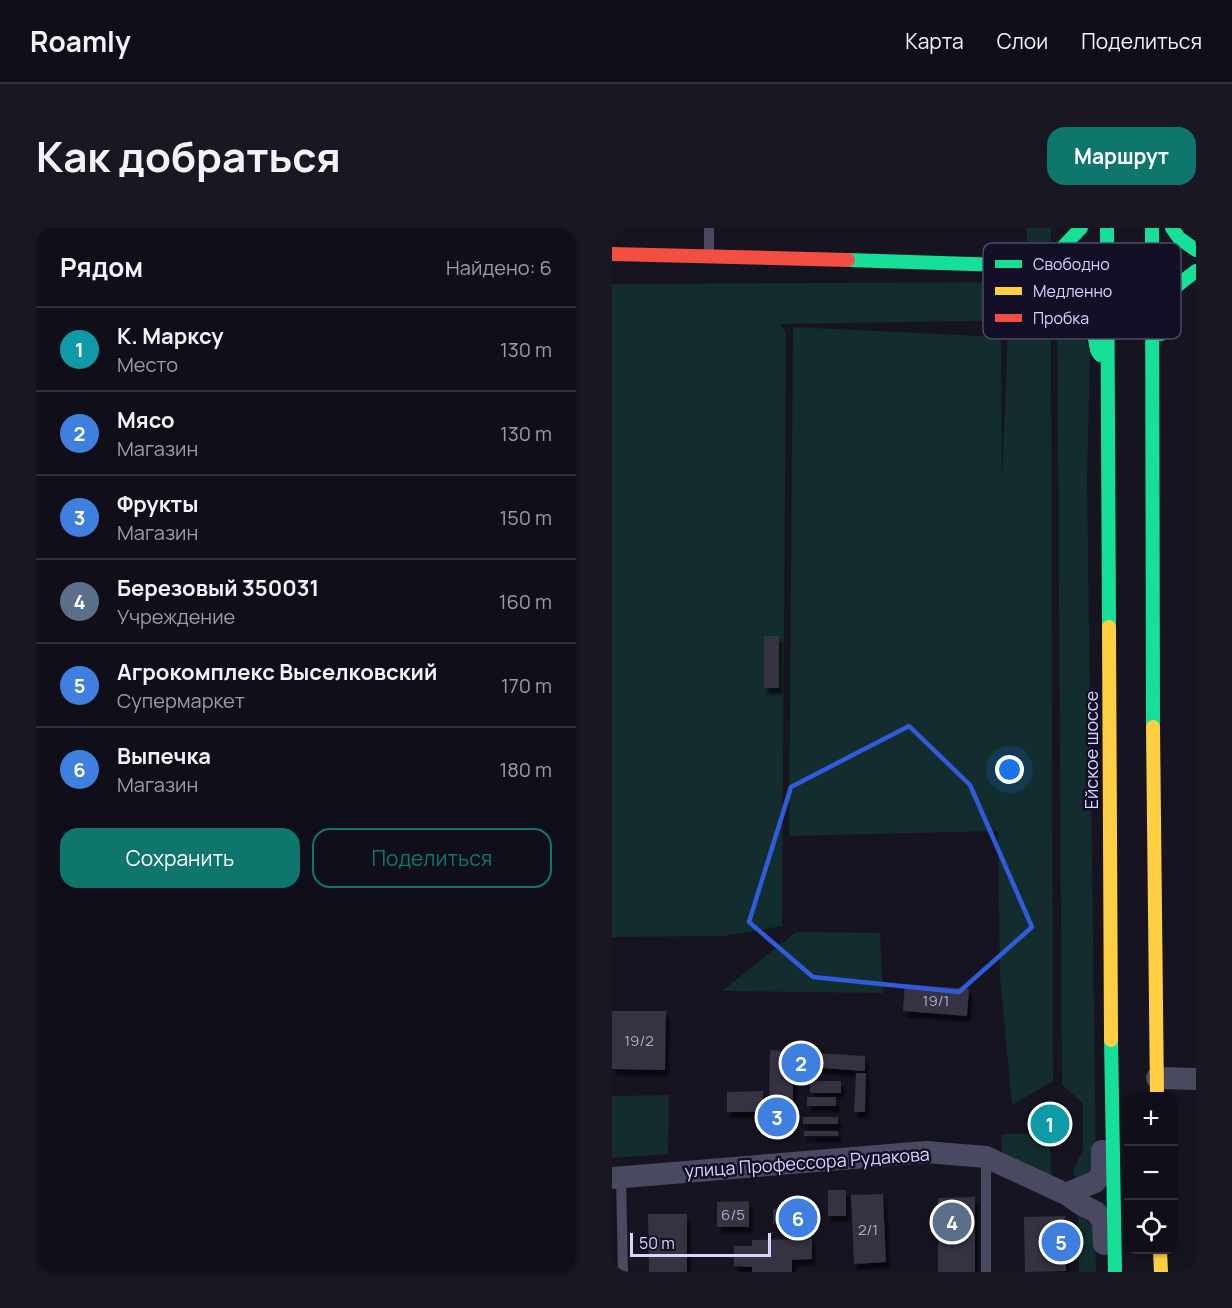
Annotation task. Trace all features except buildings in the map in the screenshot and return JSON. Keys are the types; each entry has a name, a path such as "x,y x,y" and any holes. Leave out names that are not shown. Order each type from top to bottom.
{"main road":[{"path":"1069,243 1081,228"},
{"path":"1172,228 1179,238 1196,250"},
{"path":"612,254 983,264"},
{"path":"1181,283 1196,271"},
{"path":"1095,339 1097,350 1107,366"},
{"name":"Ейское шоссе","path":"1107,339 1115,1266"},
{"path":"1152,339 1157,1087"},
{"path":"1152,393 1161,380 1161,339"},
{"path":"1160,1254 1161,1272"}],"street":[{"path":"1157,1087 1196,1079"},
{"path":"1066,1194 1095,1182 1102,1174 1102,1124 1112,1108"},
{"name":"улица Профессора Рудакова","path":"616,1178 926,1152 987,1157 1066,1194 1095,1212 1103,1222 1104,1253 1115,1266"}],"lane":[{"path":"709,228 709,255"},
{"path":"987,1157 987,1272"},
{"path":"616,1178 623,1272"}],"highlighted area":[{"path":"909,726 970,785 1032,927 959,992 813,977 749,922 791,787"}],"green space":[{"path":"1027,228 1051,228 1051,242 1027,243"},
{"path":"983,282 983,321 780,324 786,333 782,926 723,936 612,937 612,284"},
{"path":"793,327 983,336 983,339 1001,339 1002,481 1008,339 1051,339 1053,1081 1012,1105 1000,977 998,831 789,836"},
{"path":"1057,339 1086,339 1090,353 1087,478 1096,1164 1087,1177 1077,1181 1073,1172 1083,1149 1083,1103 1062,1085"},
{"path":"796,932 880,933 883,993 722,991"},
{"path":"669,1095 668,1154 612,1158 612,1096"},
{"path":"1050,1133 1051,1177 1002,1152 1001,1134"},
{"path":"1078,1214 1089,1222 1095,1231 1096,1272 1079,1272"}],"traffic: fast":[{"path":"1067,243 1081,228"},
{"path":"1107,228 1107,243"},
{"path":"1152,228 1152,243"},
{"path":"1172,228 1179,238 1196,250"},
{"path":"848,260 983,264"},
{"path":"1181,283 1196,271"},
{"path":"1095,339 1100,355"},
{"path":"1108,339 1109,627"},
{"path":"1152,339 1153,727"},
{"path":"1111,1040 1115,1272"}],"traffic: slow":[{"path":"1109,627 1111,1040"},
{"path":"1153,727 1157,1092"},
{"path":"1160,1254 1161,1272"}],"traffic: jam":[{"path":"612,254 848,260"}],"place":[{"name":"Мясо","path":"801,1063"},
{"name":"Фрукты","path":"777,1117"},
{"name":"К. Марксу","path":"1050,1124"},
{"name":"Выпечка","path":"798,1218"},
{"name":"Березовый 350031","path":"952,1222"},
{"name":"Агрокомплекс Выселковский","path":"1061,1242"}]}
